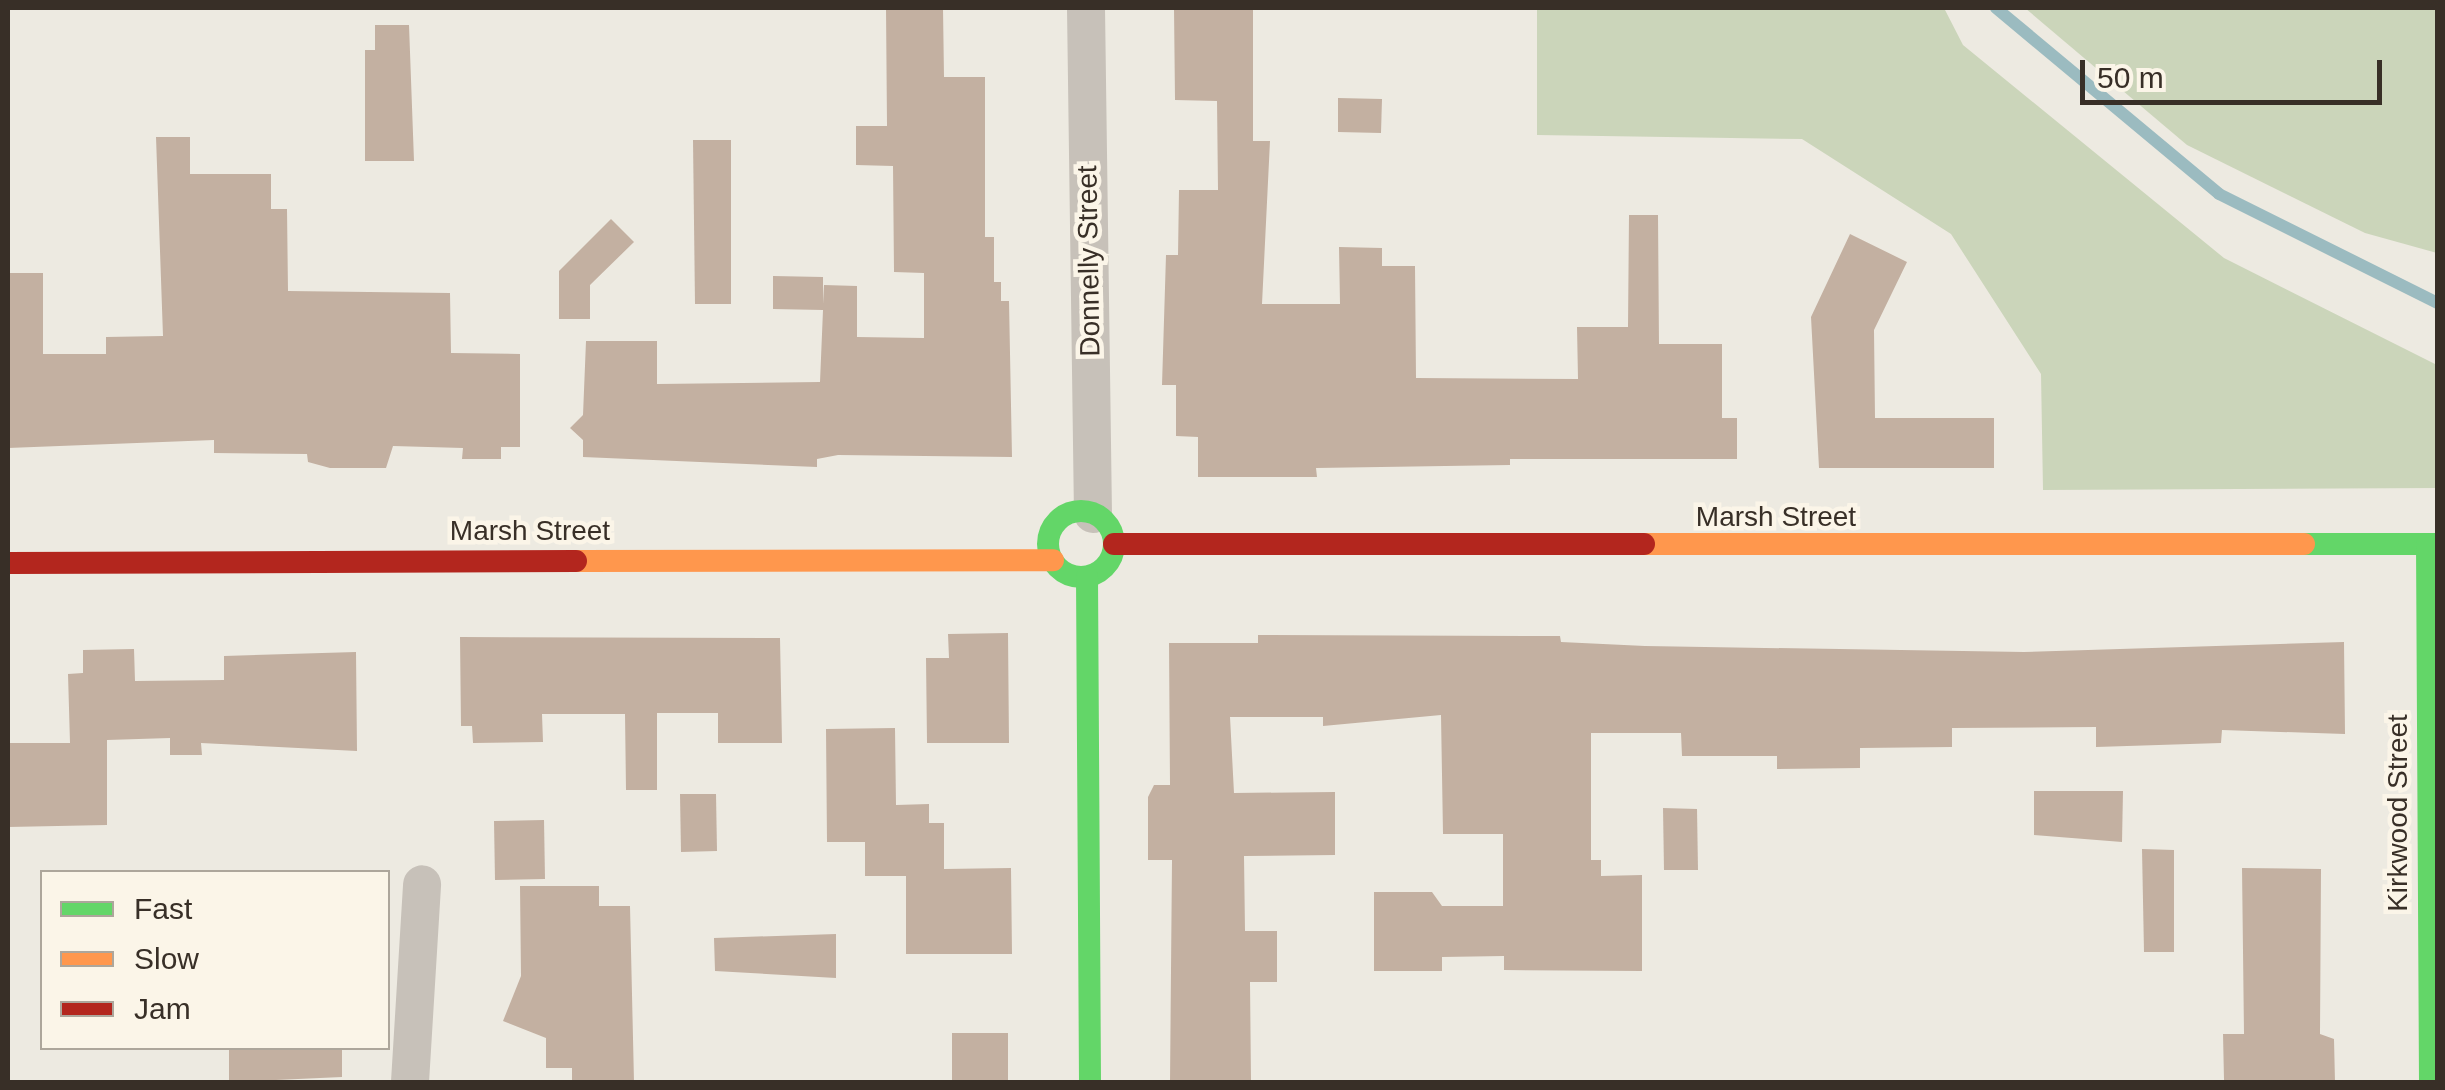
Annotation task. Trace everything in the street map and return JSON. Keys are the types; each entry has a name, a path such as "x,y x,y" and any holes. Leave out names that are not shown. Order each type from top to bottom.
{"main road":[{"path":"1056,522 1103,529 1106,566 1087,577 1052,560 1048,540 1056,522"},
{"name":"Marsh Street","path":"1103,529 2432,544"},
{"name":"Kirkwood Street","path":"2430,1082 2432,544"},
{"name":"Marsh Street","path":"8,563 1052,560"},
{"path":"1087,577 1090,1082"}],"street":[{"name":"Donnelly Street","path":"1086,8 1103,529"},
{"path":"410,1082 422,884"}],"green space":[{"path":"1537,8 1944,8 1963,45 2224,258 2437,365 2437,488 2043,490 2041,374 1951,234 1802,139 1537,135"},
{"path":"2025,8 2437,8 2437,253 2365,233 2187,145"}],"building":[{"path":"886,8 943,8 944,77 985,77 985,237 994,237 994,282 1001,282 1001,301 1009,301 1012,457 838,455 817,459 817,467 583,457 583,440 570,428 583,415 586,341 657,341 657,384 820,382 823,310 773,309 773,276 823,277 823,304 824,285 857,286 857,337 924,338 924,273 894,272 893,166 856,165 856,126 887,126"},
{"path":"1174,8 1253,8 1253,141 1270,141 1262,304 1340,304 1339,247 1382,248 1382,266 1415,266 1416,378 1578,379 1577,327 1628,327 1629,215 1658,215 1659,344 1722,344 1722,418 1737,418 1737,459 1510,459 1510,465 1316,468 1317,477 1198,477 1198,437 1176,436 1176,385 1162,385 1166,255 1178,255 1179,190 1218,190 1217,101 1175,100"},
{"path":"375,25 409,25 414,161 365,161 365,50 375,50"},
{"path":"1338,98 1382,99 1381,133 1338,132"},
{"path":"156,137 190,137 190,174 271,174 271,209 287,209 288,291 450,293 451,353 520,354 520,447 501,447 501,459 462,459 463,448 393,446 386,468 330,468 308,462 307,454 214,453 214,440 8,448 8,273 43,273 43,354 106,354 106,337 163,336"},
{"path":"693,140 731,140 731,304 695,304"},
{"path":"611,219 634,242 590,285 590,319 559,319 559,271"},
{"path":"1850,234 1907,262 1874,330 1875,418 1994,418 1994,468 1819,468 1811,317"},
{"path":"1008,633 1009,743 927,743 926,658 949,658 948,634"},
{"path":"1258,635 1560,636 1561,642 1645,646 2024,652 2344,642 2345,734 2222,730 2221,743 2096,747 2096,727 1952,728 1952,747 1860,748 1860,768 1777,769 1777,756 1682,756 1681,733 1591,733 1591,860 1601,860 1601,876 1642,875 1642,971 1504,970 1504,956 1442,957 1442,971 1374,971 1374,892 1432,892 1442,906 1503,906 1503,834 1443,834 1441,715 1323,726 1323,717 1230,717 1234,793 1335,792 1335,855 1244,856 1245,931 1277,931 1277,982 1250,982 1251,1082 1170,1082 1172,860 1148,860 1148,797 1154,785 1170,785 1169,643 1258,643"},
{"path":"460,637 780,638 782,743 718,743 718,713 657,713 657,790 626,790 625,714 542,714 543,742 473,743 472,726 461,726"},
{"path":"134,649 135,681 224,680 224,656 356,652 357,751 201,743 202,755 170,755 170,738 107,740 107,825 8,827 8,743 70,743 68,674 83,673 83,650"},
{"path":"895,728 896,805 929,804 929,823 944,823 944,869 1011,868 1012,954 906,954 906,876 865,876 865,842 827,842 826,729"},
{"path":"2034,791 2123,791 2122,842 2034,835"},
{"path":"680,794 716,794 717,851 681,852"},
{"path":"1663,808 1697,809 1698,870 1664,870"},
{"path":"544,820 545,879 495,880 494,821"},
{"path":"2142,849 2174,850 2174,952 2144,952"},
{"path":"2242,868 2321,869 2320,1034 2334,1039 2335,1082 2224,1080 2223,1034 2244,1034"},
{"path":"520,886 599,886 599,906 630,906 634,1082 572,1082 572,1068 546,1068 546,1038 503,1021 521,976"},
{"path":"836,934 836,978 715,971 714,938"},
{"path":"952,1033 1008,1033 1008,1082 952,1082"},
{"path":"229,1050 342,1050 342,1077 229,1082"}],"waterway":[{"path":"1996,8 2219,194 2438,303"}],"traffic: fast":[{"path":"1081,511 1104,521 1114,544 1104,567 1081,577 1058,567 1048,544 1058,521 1081,511"},
{"path":"2304,544 2438,544"},
{"path":"2427,544 2430,1082"},
{"path":"1087,577 1090,1082"}],"traffic: slow":[{"path":"1644,544 2304,544"},
{"path":"576,561 1053,560"}],"traffic: jam":[{"path":"1114,544 1644,544"},
{"path":"8,563 576,561"}]}
